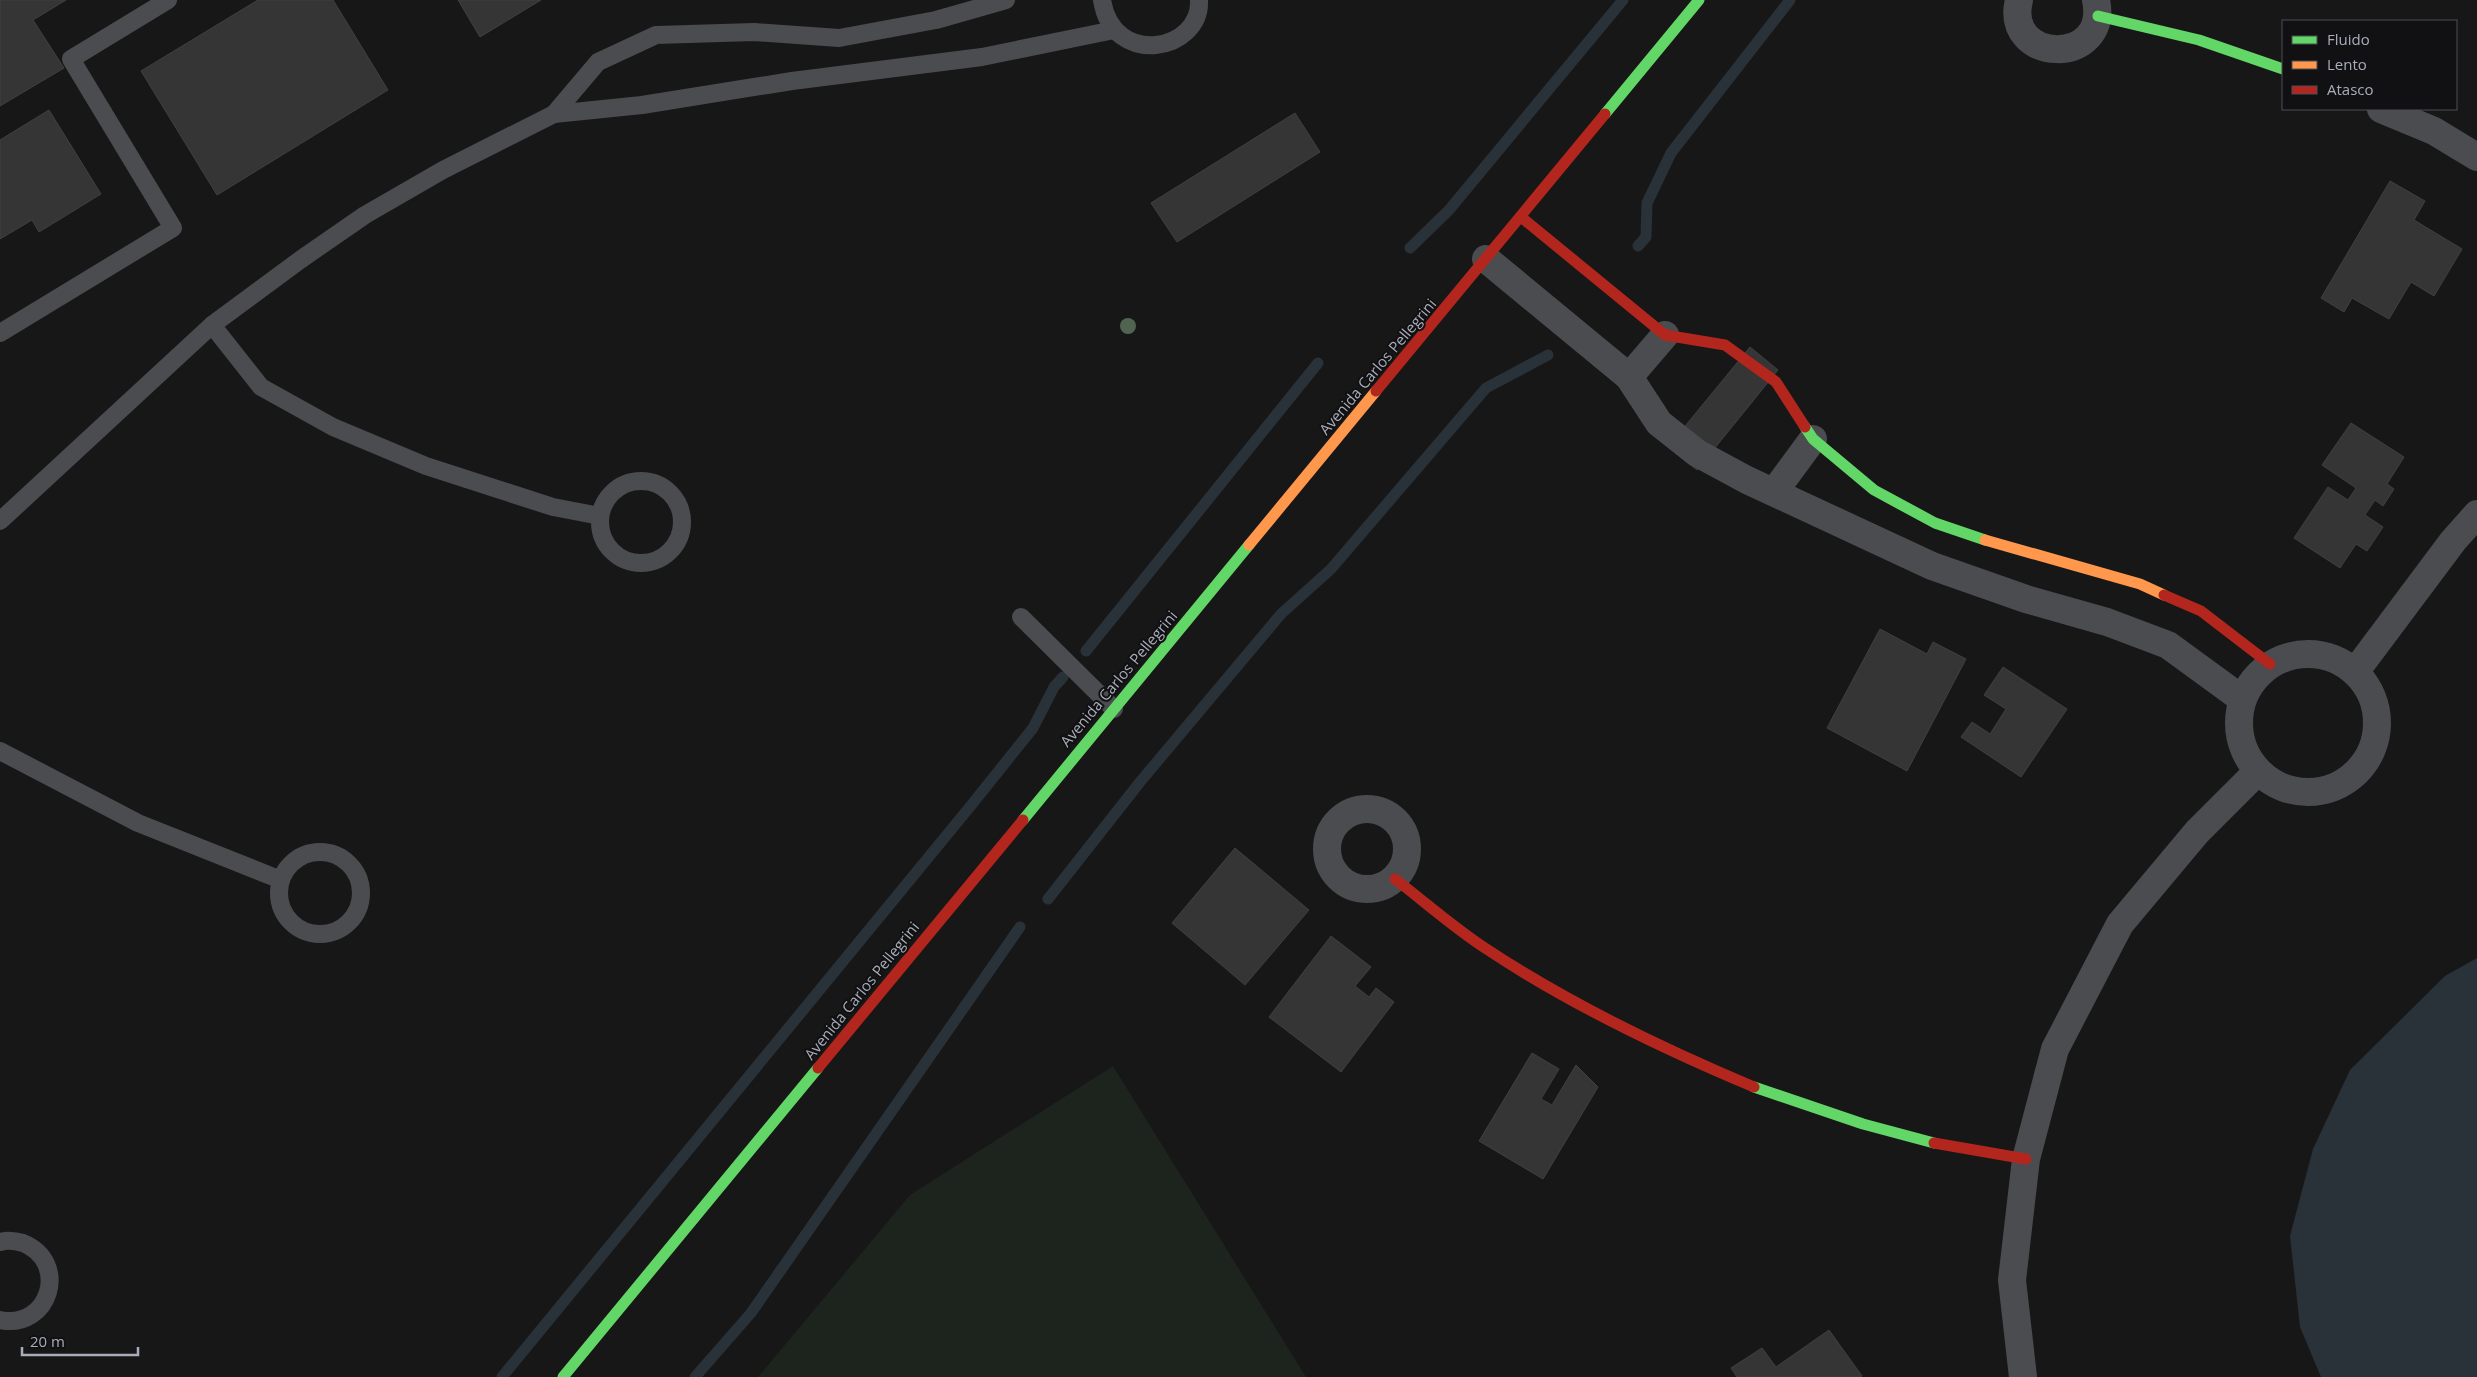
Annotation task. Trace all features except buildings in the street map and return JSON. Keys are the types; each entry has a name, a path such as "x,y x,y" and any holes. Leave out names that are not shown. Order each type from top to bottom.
{"main road":[{"name":"Avenida Carlos Pellegrini","path":"564,1377 1699,0"},
{"path":"2097,8 2282,69"},
{"path":"1520,217 1665,335 1725,345 1776,382 1813,439 1874,490 1935,523 2000,545 2140,584 2201,611 2270,664"},
{"path":"1395,879 1496,956 1598,1015 1709,1067 1810,1108 1919,1139 2026,1158"}],"street":[{"path":"2019,0 2018,20 2024,32 2033,43 2046,49 2060,51 2073,48 2085,40 2094,29 2097,8"},
{"path":"2383,110 2434,132 2477,157"},
{"path":"1486,259 1630,377 1660,423 1696,453 1932,566 2026,598 2107,622 2168,645 2242,698"},
{"path":"1630,377 1665,335"},
{"path":"1774,492 1813,439"},
{"path":"2355,672 2453,541 2477,514"},
{"path":"2314,654 2336,660 2355,672 2370,690 2377,712 2376,736 2368,758 2354,776 2334,788 2311,793 2288,790 2267,780 2251,764 2240,743 2237,720 2242,698 2253,679 2270,664 2291,655 2314,654"},
{"path":"2018,1375 2012,1280 2026,1158 2055,1049 2120,924 2197,832 2258,771"}],"lane":[{"path":"0,333 173,228 71,58 168,0"},
{"path":"554,114 598,62 656,36 754,32 839,38 936,20 1006,0"},
{"path":"1102,0 1106,16 1114,30 1127,40 1142,45 1158,46 1173,41 1185,32 1195,18 1199,0"},
{"path":"0,521 212,325 365,215 443,170 554,114 642,105 792,81 982,57 1114,30"},
{"path":"212,325 261,387 333,427 426,466 553,507 600,516"},
{"path":"649,482 662,486 672,495 679,507 682,520 681,533 675,545 666,555 653,561 640,563 626,560 614,553 606,542 601,530 600,516 605,503 612,493 630,483 649,482"},
{"path":"1021,618 1114,709"},
{"path":"0,751 138,824 281,880"},
{"path":"315,852 328,852 341,857 351,866 358,878 361,890 360,904 354,916 344,926 332,932 318,934 305,931 293,924 284,913 280,901 281,880 291,863 302,856 315,852"},
{"path":"0,1242 18,1241 30,1246 40,1254 47,1266 50,1279 43,1305 33,1314 21,1320 0,1320"}],"shaded area":[{"path":"2477,958 2477,1377 2321,1377 2300,1327 2290,1236 2313,1149 2350,1070 2445,976"},
{"path":"1113,1066 1306,1377 758,1377 910,1195"}],"waterway":[{"path":"1410,248 1449,210 1623,0"},
{"path":"1638,246 1646,237 1647,203 1671,153 1790,0"},
{"path":"1048,899 1140,782 1281,614 1331,569 1486,388 1548,355"},
{"path":"1086,651 1318,363"},
{"path":"502,1377 973,803 1033,728 1054,687 1063,677"},
{"path":"695,1377 751,1313 1020,927"}],"traffic: fast":[{"path":"1605,114 1699,0"},
{"path":"2098,16 2199,40 2282,69"},
{"path":"1805,427 1813,439 1874,490 1935,523 1985,540"},
{"path":"1023,820 1249,545"},
{"path":"563,1377 818,1068"},
{"path":"1754,1087 1863,1124 1934,1143"}],"traffic: slow":[{"path":"1249,545 1376,391"},
{"path":"1985,540 2140,584 2164,595"}],"traffic: jam":[{"path":"1376,391 1605,114"},
{"path":"1521,217 1665,335 1725,345 1776,382 1805,427"},
{"path":"2164,595 2201,611 2270,664"},
{"path":"818,1068 1023,820"},
{"path":"1395,879 1473,940 1549,988 1650,1041 1754,1087"},
{"path":"1934,1143 2026,1159"}]}
